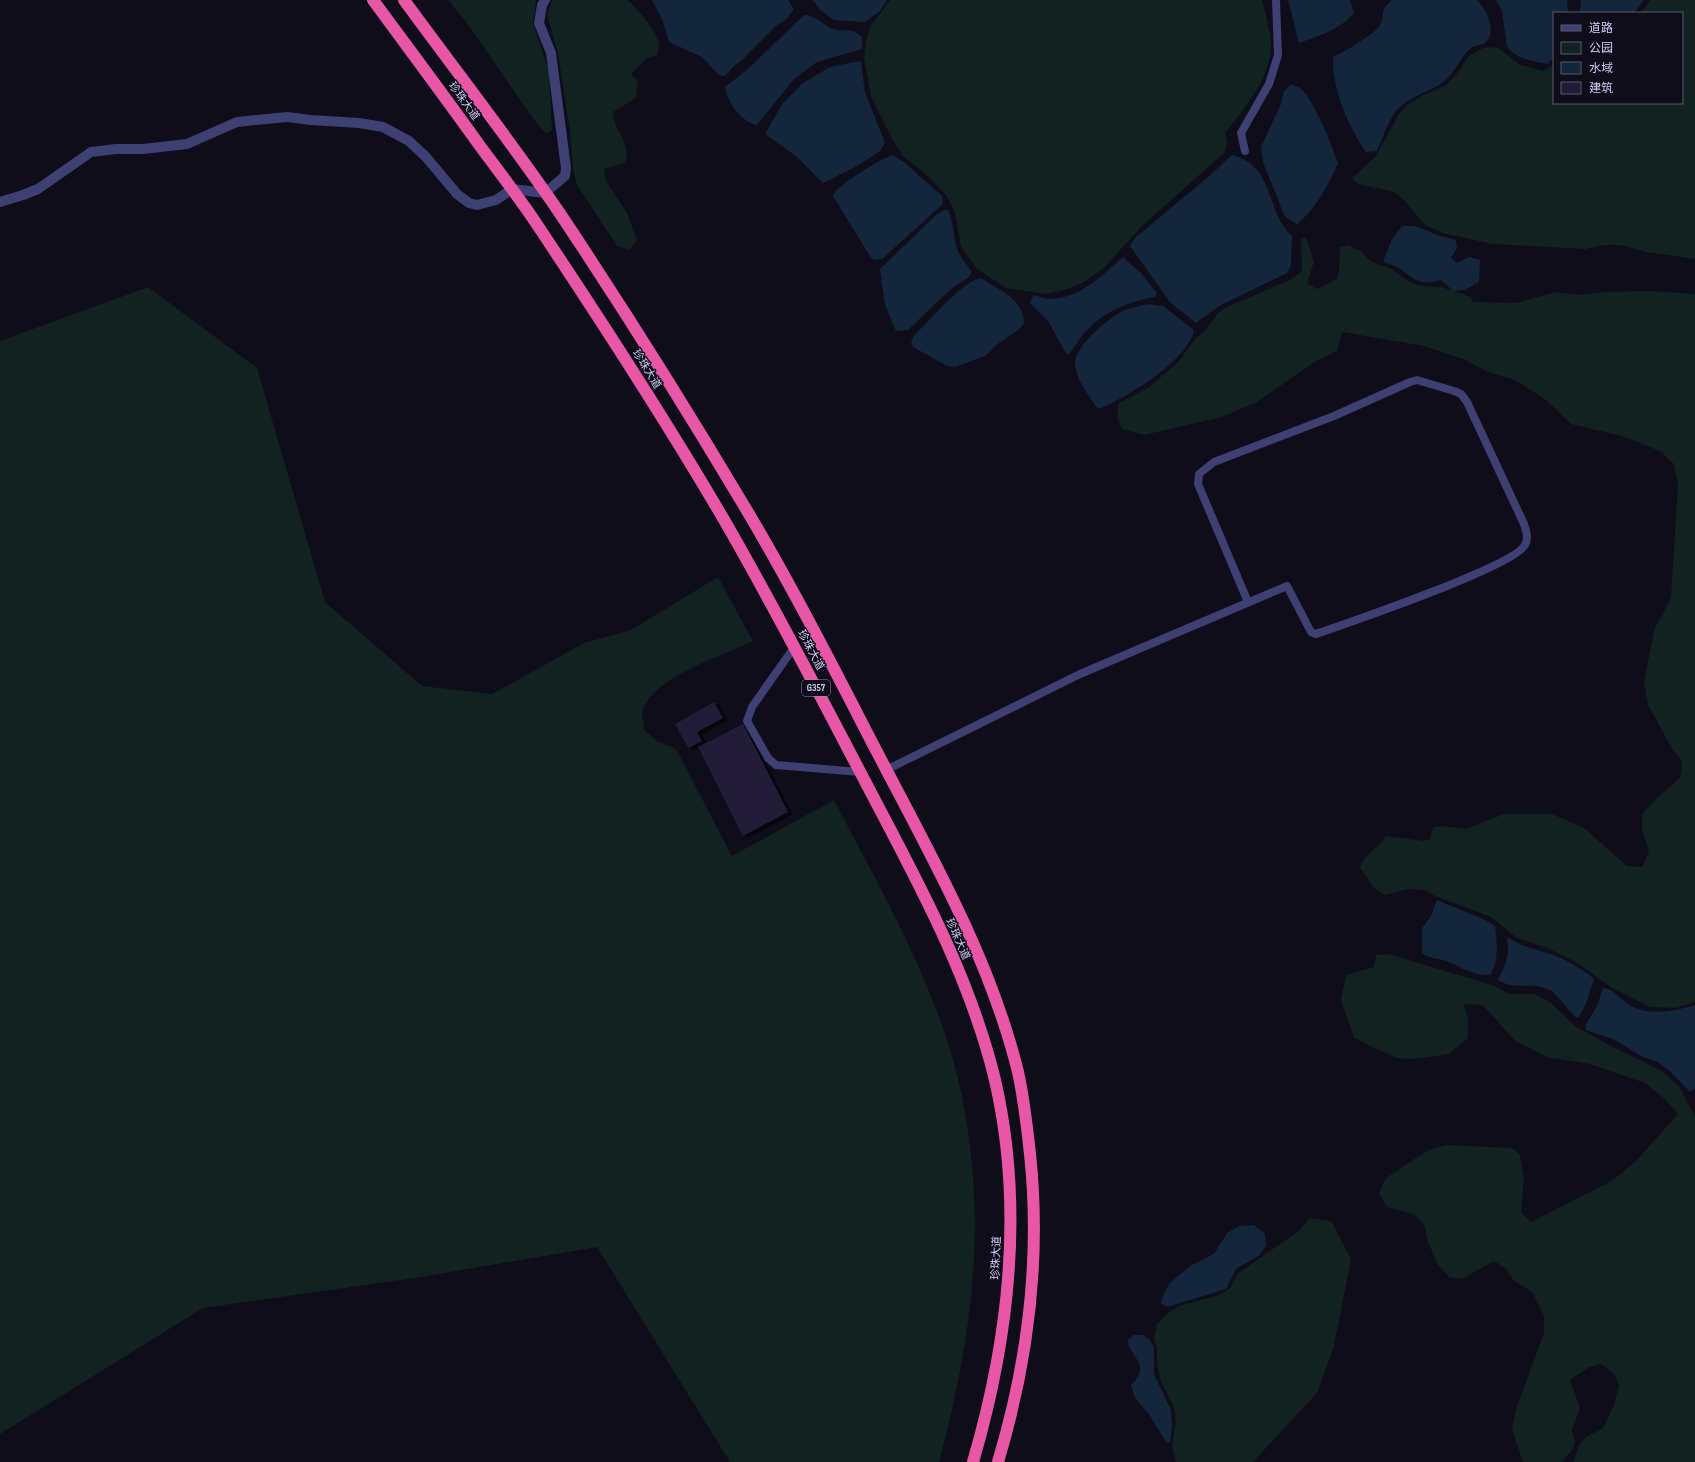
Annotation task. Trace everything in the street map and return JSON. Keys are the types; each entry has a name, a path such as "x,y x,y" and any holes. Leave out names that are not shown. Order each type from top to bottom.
{"highway":[{"name":"珍珠大道","path":"374,0 536,223 632,369 723,518 795,646 922,892 949,949 982,1038 995,1080 1003,1125 1008,1178 1010,1239 1007,1298 990,1400 973,1462"},
{"name":"珍珠大道","path":"404,0 545,193 652,356 744,506 807,618 944,882 974,946 1006,1030 1018,1075 1027,1122 1032,1177 1034,1239 1031,1300 1011,1420 998,1462"}],"street":[{"path":"0,202 23,195 38,188 91,152 116,149 143,149 187,144 237,122 287,117 359,123 383,127 409,141 426,157 457,194 470,203 477,205 496,200 512,189 545,193 565,176 566,168 551,53 539,22 542,5 545,0"}],"lane":[{"path":"1245,151 1241,133 1268,84 1278,55 1276,0"},
{"path":"886,770 1080,674 1287,586 1311,632 1316,634 1443,587 1504,561 1525,545 1527,537 1524,524 1467,402 1461,394 1417,380 1410,382 1334,416 1214,462 1199,474 1198,484 1248,602"},
{"path":"795,646 752,707 748,720 768,758 776,765 860,772"}],"green space":[{"path":"448,0 536,0 533,23 549,72 552,130 547,133 542,130 518,98 473,31"},
{"path":"552,0 627,0 646,20 659,43 657,55 646,59 631,74 638,81 636,98 613,112 616,126 625,143 627,155 625,163 604,169 606,181 627,213 637,240 630,250 617,246 577,185 573,170 570,132 558,54 547,15"},
{"path":"890,0 1262,0 1270,34 1271,50 1269,62 1260,84 1247,105 1225,133 1227,144 1224,153 1141,227 1105,267 1084,282 1065,290 1046,294 1006,288 977,269 961,247 955,212 946,195 928,176 904,157 892,139 871,97 864,58 866,40 870,27"},
{"path":"1650,0 1695,0 1695,259 1647,252 1620,245 1606,245 1585,249 1492,244 1443,233 1425,225 1404,200 1394,192 1358,184 1352,178 1376,156 1399,114 1407,105 1423,95 1445,86 1458,72 1469,56 1483,48 1497,47 1520,65 1543,71 1553,66 1553,104 1683,104 1683,12 1642,12"},
{"path":"1306,237 1314,262 1307,283 1317,289 1337,279 1339,271 1340,247 1348,245 1361,251 1368,259 1377,264 1390,268 1410,282 1421,286 1441,287 1471,297 1473,302 1516,303 1556,292 1580,295 1603,292 1650,291 1695,294 1695,1002 1676,1008 1650,1007 1612,988 1576,962 1547,948 1517,938 1491,917 1435,896 1425,890 1409,889 1385,895 1374,888 1360,868 1362,862 1368,854 1383,841 1386,836 1424,841 1430,839 1433,827 1442,826 1466,829 1504,814 1552,814 1584,828 1627,866 1642,867 1649,851 1642,830 1642,814 1659,796 1680,778 1682,762 1671,747 1648,705 1644,682 1654,630 1671,598 1678,484 1674,464 1660,451 1622,436 1571,424 1546,400 1515,380 1488,372 1463,359 1424,346 1342,332 1337,351 1313,363 1257,402 1222,417 1144,435 1122,429 1117,418 1119,403 1148,388 1177,363 1196,338 1205,331 1218,313 1227,307 1290,280 1302,271 1301,239"},
{"path":"148,287 257,368 325,602 422,686 492,694 584,643 631,630 718,577 753,641 689,670 672,679 658,690 648,701 642,714 644,730 657,741 676,749 732,856 834,800 906,938 922,974 949,1046 959,1083 968,1132 973,1180 975,1227 973,1274 961,1368 939,1462 730,1462 597,1247 415,1278 203,1308 0,1434 0,341"},
{"path":"1389,954 1495,986 1509,994 1535,994 1550,1002 1575,1026 1660,1070 1679,1086 1695,1117 1695,1462 1573,1462 1580,1443 1586,1437 1603,1428 1614,1405 1619,1385 1614,1374 1601,1364 1589,1367 1570,1380 1580,1408 1572,1430 1575,1443 1572,1450 1562,1462 1523,1462 1512,1430 1516,1409 1544,1333 1544,1316 1532,1292 1513,1280 1506,1269 1494,1261 1462,1279 1449,1277 1438,1265 1428,1242 1424,1224 1413,1214 1387,1207 1379,1193 1386,1178 1428,1150 1446,1145 1512,1148 1520,1155 1524,1178 1521,1212 1531,1222 1613,1180 1635,1162 1678,1114 1665,1099 1645,1083 1590,1064 1547,1057 1515,1041 1483,1005 1464,1004 1468,1019 1468,1038 1449,1054 1414,1059 1396,1058 1354,1038 1341,1000 1346,975 1374,967 1376,955"},
{"path":"1309,1218 1331,1221 1351,1259 1334,1346 1317,1393 1253,1462 1176,1462 1172,1445 1176,1421 1173,1405 1161,1382 1157,1363 1157,1349 1154,1338 1157,1324 1168,1313 1179,1306 1219,1295 1230,1288 1237,1274 1300,1230"}],"water":[{"path":"652,0 788,0 794,9 787,19 776,26 725,76 719,75 702,57 669,42 662,19"},
{"path":"813,0 887,0 880,11 865,22 834,20 820,10"},
{"path":"1288,0 1350,0 1354,13 1335,28 1299,43"},
{"path":"1392,0 1477,0 1487,14 1491,27 1489,39 1482,45 1471,48 1447,79 1442,83 1402,105 1388,124 1377,151 1366,152 1353,131 1342,107 1335,81 1333,57 1359,42 1377,29 1382,21 1385,6"},
{"path":"1496,0 1567,0 1568,12 1553,12 1553,59 1547,64 1519,57 1510,50 1507,46 1502,11"},
{"path":"1581,0 1644,0 1635,12 1580,12"},
{"path":"804,15 814,17 833,29 849,30 858,33 862,37 862,49 817,62 794,79 757,125 751,123 736,111 729,99 725,87 748,69"},
{"path":"859,61 861,62 865,92 885,143 880,151 859,165 823,183 797,157 765,134 783,103 803,83 830,67"},
{"path":"1291,84 1301,89 1312,104 1323,125 1338,163 1316,204 1297,224 1285,217 1263,162 1261,147 1281,104 1284,91"},
{"path":"892,155 904,162 942,196 943,204 882,259 875,260 871,258 833,196 850,180 869,167"},
{"path":"1232,155 1246,161 1256,169 1263,179 1277,215 1283,226 1292,236 1291,265 1287,273 1219,306 1196,323 1170,302 1130,246 1135,238"},
{"path":"944,210 948,210 950,215 956,246 959,253 972,272 968,278 952,288 908,330 896,331 885,305 880,269 936,215"},
{"path":"1402,226 1416,226 1437,235 1456,240 1457,248 1451,258 1457,263 1469,257 1480,260 1479,282 1465,290 1453,291 1441,280 1421,282 1397,267 1383,262 1392,239"},
{"path":"1123,257 1141,273 1157,293 1155,297 1125,305 1099,319 1084,333 1067,355 1048,321 1030,303 1033,295 1051,299 1072,295 1099,278"},
{"path":"981,278 1003,291 1015,302 1023,315 1024,324 985,356 955,367 947,366 913,347 911,342 914,336 936,312 964,286"},
{"path":"1149,304 1163,306 1194,330 1190,342 1169,366 1139,388 1098,409 1078,378 1076,372 1076,358 1079,350 1093,334 1110,319 1128,309"},
{"path":"1438,900 1482,918 1495,926 1497,945 1496,958 1490,975 1473,973 1446,961 1422,953 1422,928 1431,916"},
{"path":"1509,938 1524,946 1562,959 1579,968 1594,979 1586,1004 1578,1018 1550,990 1544,987 1517,986 1498,980 1506,960 1508,950 1507,939"},
{"path":"1603,988 1607,988 1628,1004 1636,1008 1652,1012 1670,1011 1695,1005 1695,1088 1690,1092 1669,1070 1657,1062 1643,1057 1613,1039 1586,1030 1586,1024 1597,1006"},
{"path":"1254,1225 1265,1234 1266,1246 1258,1256 1236,1269 1226,1289 1167,1307 1161,1303 1165,1291 1170,1283 1190,1266 1214,1254 1227,1233 1240,1226"},
{"path":"1134,1335 1143,1335 1150,1340 1154,1347 1154,1374 1171,1410 1172,1428 1170,1442 1167,1443 1148,1413 1135,1398 1131,1385 1140,1371 1140,1366 1129,1346 1128,1340"}],"building":[{"path":"714,702 723,718 697,732 702,741 688,748 675,724"},
{"path":"743,724 788,812 743,836 698,747"}]}
